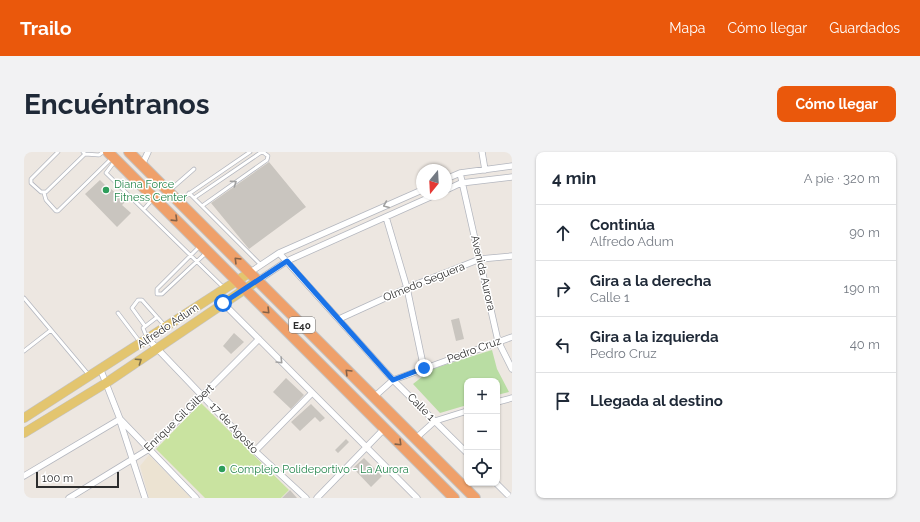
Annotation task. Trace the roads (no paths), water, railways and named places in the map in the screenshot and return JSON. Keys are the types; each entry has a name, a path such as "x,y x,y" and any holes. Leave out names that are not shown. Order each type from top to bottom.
{"highway":[{"name":"E40","path":"129,152 475,498"},
{"name":"E40","path":"112,156 454,498"},
{"path":"357,402 371,395"},
{"path":"376,420 381,412 387,411"},
{"path":"409,453 417,454 421,448 418,442"},
{"path":"430,475 431,468 440,464"}],"main road":[{"name":"Alfredo Adum","path":"24,418 249,273"},
{"name":"Alfredo Adum","path":"24,433 106,383 257,281"}],"street":[{"path":"142,165 148,152"},
{"path":"482,152 485,170"},
{"path":"452,176 460,173 512,166"},
{"name":"Avenida Aurora","path":"460,173 461,183 498,341 512,369"},
{"path":"452,187 461,183 512,177"},
{"name":"Alfredo Adum","path":"249,273 279,253 319,234 416,193"},
{"name":"Alfredo Adum","path":"257,281 287,261 424,200"},
{"path":"386,217 407,288 424,368"},
{"path":"319,234 323,244"},
{"name":"Calle 1","path":"279,253 393,380 464,450"},
{"name":"Olmedo Seguera","path":"339,319 407,288 480,259 512,256"},
{"path":"223,303 417,498"},
{"name":"Pedro Cruz","path":"371,395 393,380 512,337"},
{"name":"Enrique Gil Gilbert","path":"69,498 149,449 259,339"},
{"name":"17 de Agosto","path":"144,341 158,348 256,451 306,498"},
{"path":"100,368 120,419 145,498"},
{"path":"256,451 312,393"},
{"path":"500,401 512,398"},
{"path":"418,442 435,421 464,412"},
{"path":"120,419 196,498"},
{"path":"24,476 120,419"},
{"path":"317,498 384,429"},
{"path":"499,486 511,498"}],"lane":[{"path":"58,152 31,179 31,183 39,191 44,193 48,202 58,211 112,156"},
{"path":"44,193 84,153 96,155 103,152"},
{"path":"179,201 250,152"},
{"path":"194,198 260,153 263,152 268,156 266,160 202,206"},
{"path":"112,156 106,173 196,262 226,289"},
{"path":"169,191 194,169"},
{"path":"189,193 261,265"},
{"path":"144,209 154,198"},
{"path":"205,248 196,262 162,294 157,294 157,289 190,255 205,248"},
{"path":"24,298 89,376"},
{"path":"144,341 144,326 132,308 138,300 142,300 166,327"},
{"path":"118,313 144,341"},
{"path":"144,326 157,317"},
{"path":"24,350 51,330"}],"place":[{"name":"Diana Force Fitness Center","path":"106,190"},
{"name":"Complejo Polideportivo - La Aurora","path":"222,469"}]}
